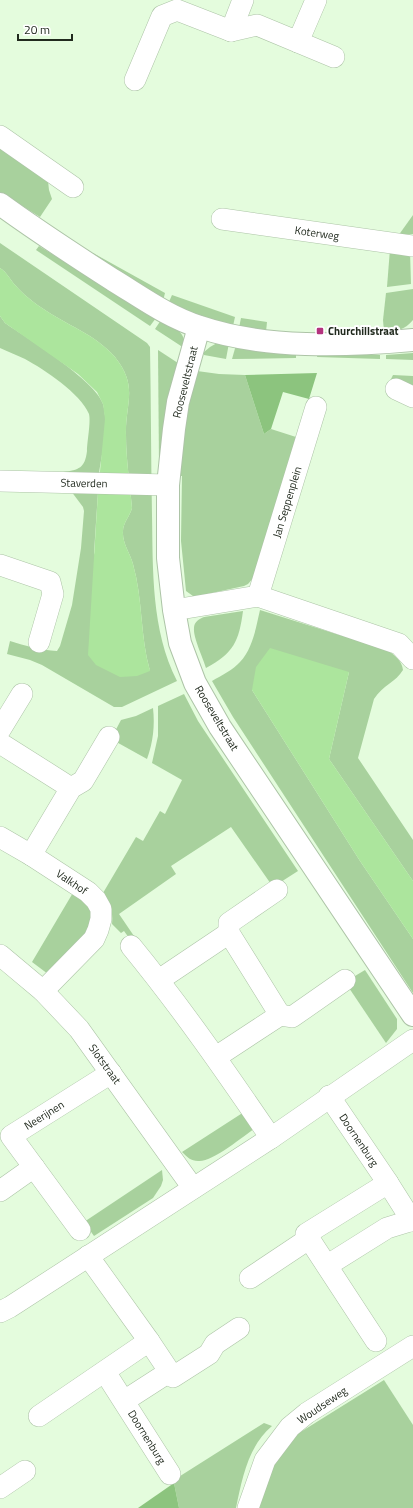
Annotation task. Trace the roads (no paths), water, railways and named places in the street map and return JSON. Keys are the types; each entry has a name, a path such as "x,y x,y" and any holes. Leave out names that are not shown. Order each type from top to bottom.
{"street":[{"path":"231,30 243,0"},
{"path":"298,42 316,0"},
{"path":"135,80 162,16 177,10 231,30 257,24 334,57"},
{"path":"0,136 72,187"},
{"path":"0,204 41,234 161,311 199,327 234,336 280,343 351,344 413,340"},
{"name":"Koterweg","path":"222,219 413,246"},
{"name":"Rooseveltstraat","path":"199,327 178,402 168,485 168,558 174,610 180,643 195,683 210,711 413,1015"},
{"name":"Jan Seppenplein","path":"258,596 316,407"},
{"name":"Staverden","path":"0,481 168,485"},
{"path":"0,565 50,582 53,594 39,642"},
{"path":"174,610 258,596 399,644 413,659"},
{"path":"0,730 22,694"},
{"path":"31,855 71,788 83,781 109,737"},
{"path":"0,743 71,788"},
{"name":"Valkhof","path":"0,837 88,892 102,909 102,919 94,939 43,991"},
{"path":"277,890 229,923 230,933 280,1015"},
{"path":"159,980 230,933"},
{"path":"131,946 159,980 216,1057 271,1138"},
{"name":"Slotstraat","path":"0,955 43,991 79,1029 193,1188"},
{"path":"216,1057 280,1015 292,1017 344,980"},
{"path":"0,1312 271,1138 329,1096 413,1040"},
{"name":"Neerijnen","path":"80,1230 10,1136 111,1072"},
{"name":"Doornenburg","path":"328,1265 387,1228 412,1220 329,1096"},
{"path":"0,1191 34,1167"},
{"path":"376,1340 328,1265 306,1234 388,1183"},
{"path":"250,1278 310,1238"},
{"path":"88,1256 149,1341 169,1372"},
{"name":"Doornenburg","path":"124,1401 169,1372 173,1377 208,1354 215,1344 239,1328"},
{"path":"39,1416 149,1341"},
{"name":"Woudseweg","path":"248,1508 266,1460 290,1427 307,1413 413,1346"},
{"name":"Doornenburg","path":"105,1372 170,1474"},
{"path":"0,1488 25,1471"}],"place":[{"name":"Churchillstraat","path":"320,331"}]}
